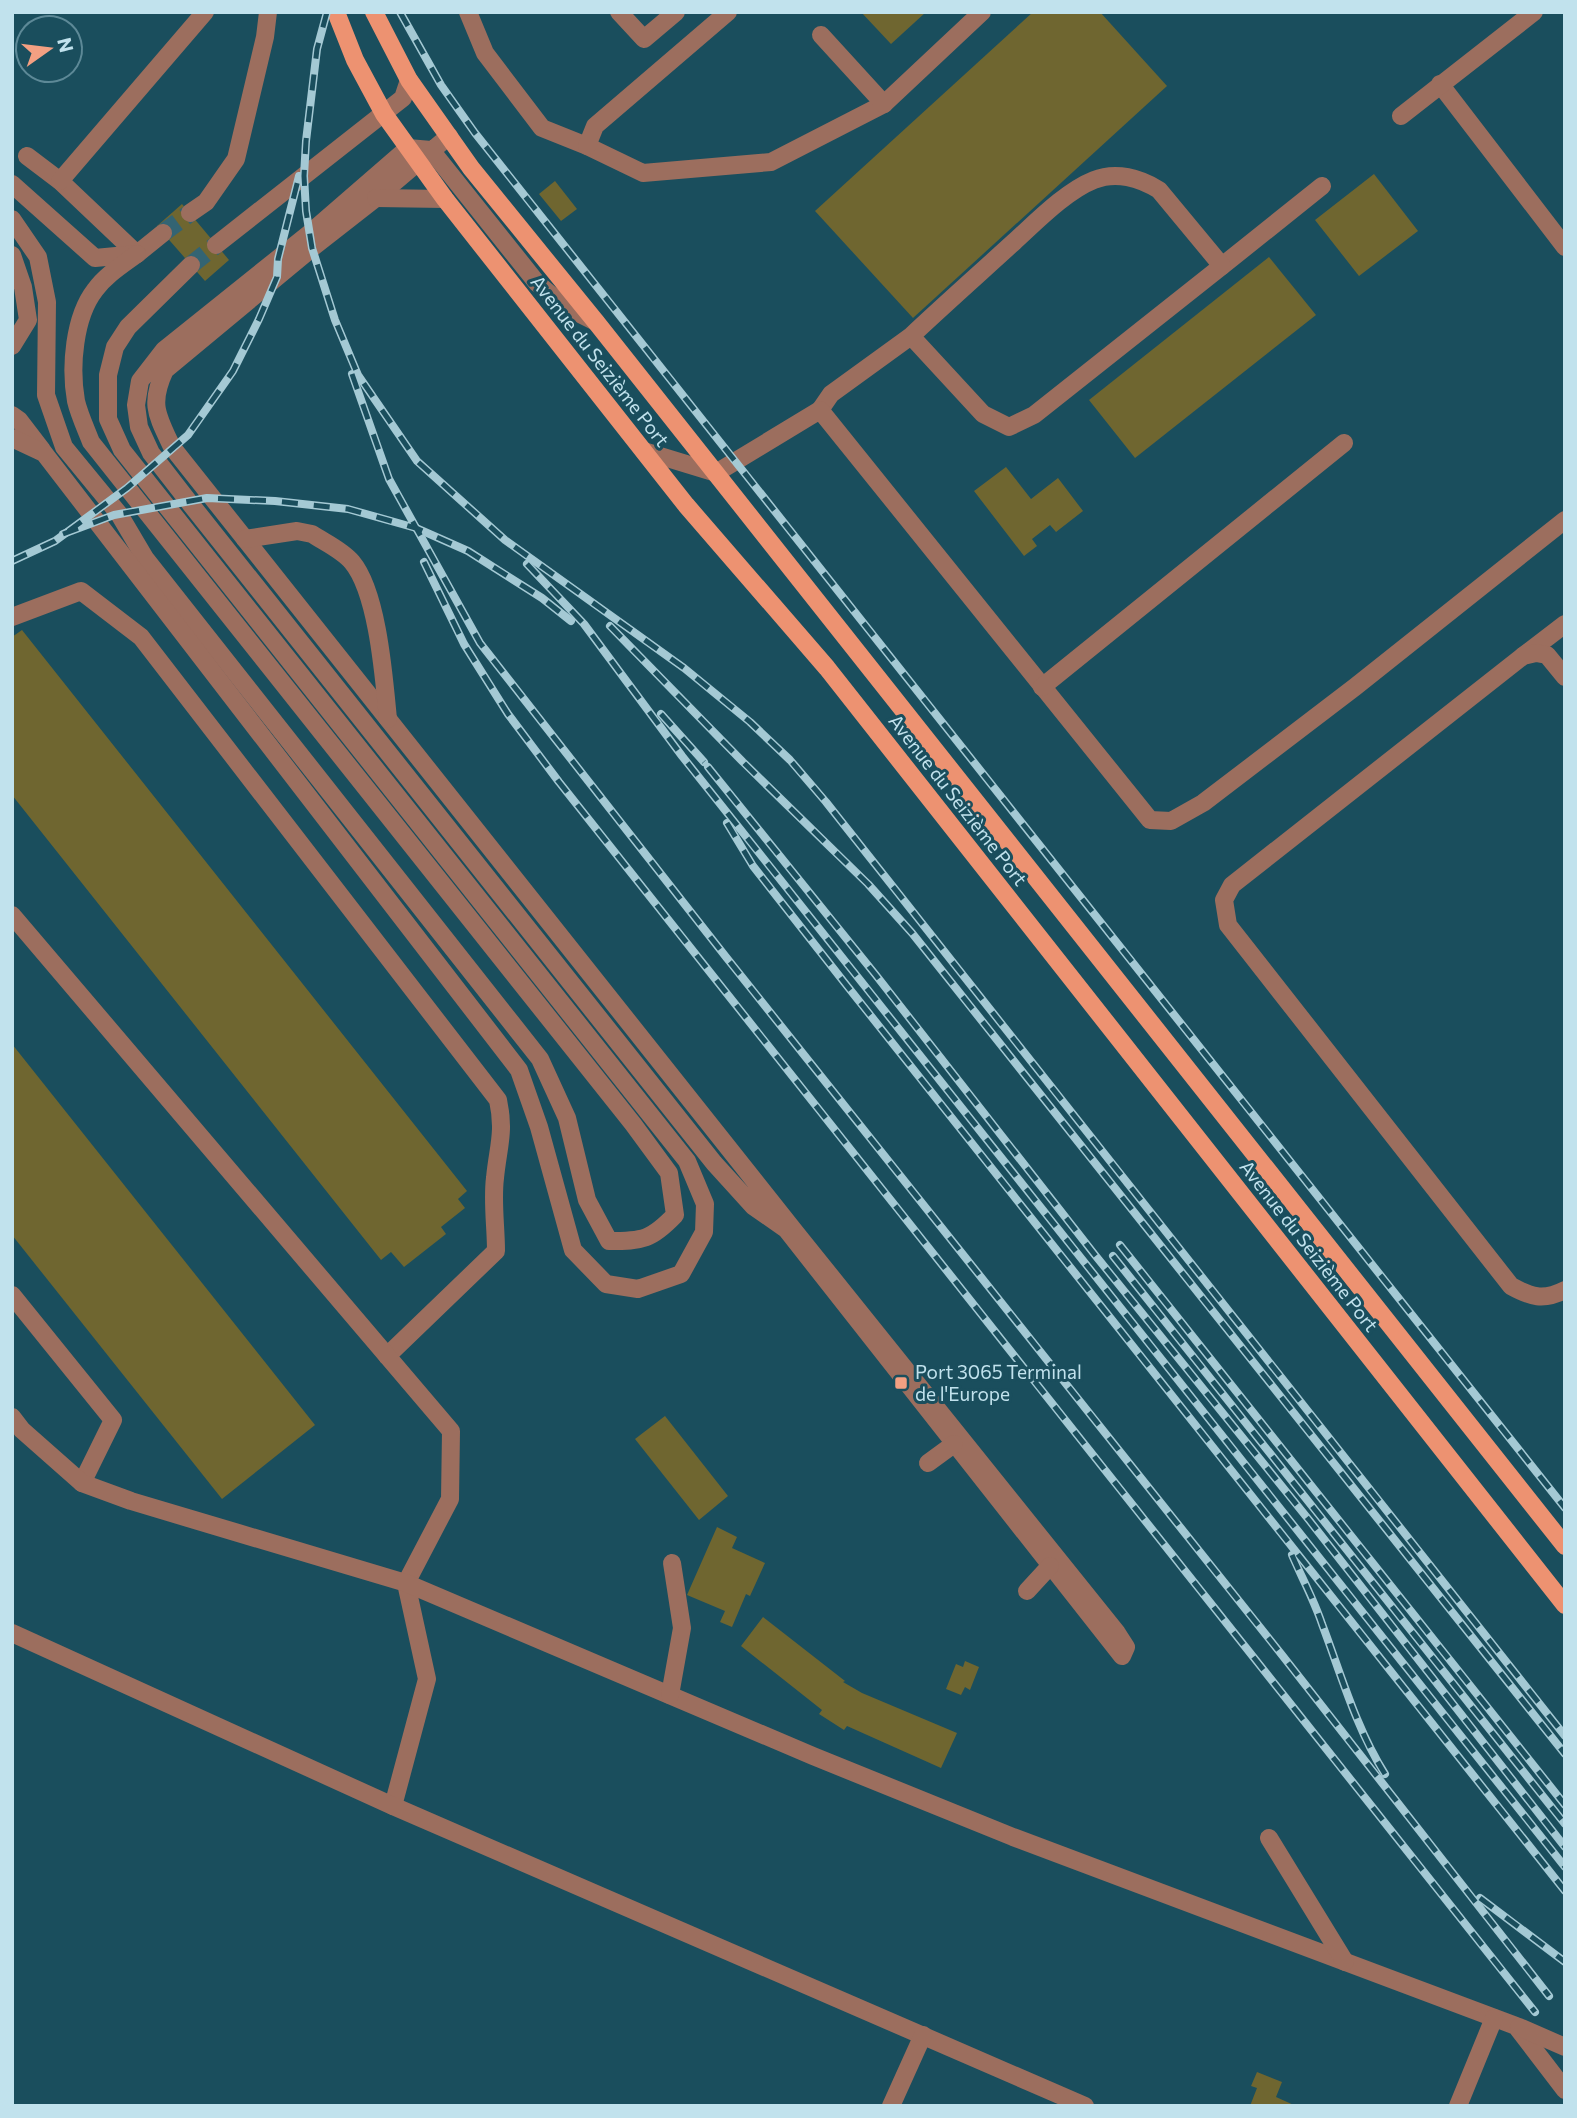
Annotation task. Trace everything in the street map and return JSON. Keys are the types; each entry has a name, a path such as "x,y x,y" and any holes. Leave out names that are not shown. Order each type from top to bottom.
{"main road":[{"name":"Avenue du Seizième Port","path":"336,12 355,60 384,114 445,199 686,505 827,668 1565,1605"},
{"name":"Avenue du Seizième Port","path":"374,12 409,80 471,167 1565,1545"}],"lane":[{"path":"60,181 205,12"},
{"path":"190,213 206,202 236,159 265,37 268,12"},
{"path":"468,12 485,53 542,128 643,173 771,162 884,104 982,12"},
{"path":"619,12 644,39 676,12"},
{"path":"587,146 595,126 728,12"},
{"path":"1401,116 1534,12"},
{"path":"821,34 884,104"},
{"path":"216,245 403,98 409,80"},
{"path":"1440,84 1565,247"},
{"path":"412,155 376,198 165,370 156,390 158,417 173,447 789,1229 954,1444 1122,1656 1126,1647 1117,1633 789,1229 753,1206 713,1163 151,453 139,427 136,405 140,381 164,350 412,155 431,150 449,136"},
{"path":"431,150 537,283 565,306 596,323"},
{"path":"27,156 60,181 137,254"},
{"path":"644,451 716,473 820,410 831,394 911,335 1039,219 1079,188 1103,177 1130,177 1147,182 1159,190 1222,266"},
{"path":"12,184 95,258 137,254"},
{"path":"911,335 983,414 1009,427 1034,415 1322,186"},
{"path":"376,198 445,199"},
{"path":"12,219 38,257 47,302 46,395 64,447 119,514 153,568 540,1059 567,1118 587,1200 609,1241 636,1241 658,1233 675,1215 669,1173 91,442 76,401 74,352 81,317 94,290 163,233"},
{"path":"12,255 23,287 27,320 12,346"},
{"path":"12,415 19,420 519,1070 539,1127 573,1251 606,1284 638,1289 681,1274 704,1231 705,1204 687,1161 122,450 108,419 108,375 115,347 128,327 191,265"},
{"path":"820,410 1150,820 1171,821 1203,803 1344,696 1565,520"},
{"path":"12,438 44,453"},
{"path":"1042,687 1344,443"},
{"path":"245,539 305,532 351,561 370,604 378,632 388,719"},
{"path":"12,617 81,591 141,637 498,1100 502,1118 502,1143 495,1179 496,1251 387,1356"},
{"path":"1565,624 1232,885 1224,900 1228,925 1511,1286 1530,1297 1565,1290"},
{"path":"1523,656 1536,653 1547,655 1565,677"},
{"path":"12,915 451,1431 450,1499 406,1583 427,1679 393,1806"},
{"path":"12,1295 113,1420 82,1483"},
{"path":"12,1417 22,1430 82,1483 131,1501 406,1583 1013,1838 1516,2026 1565,2048"},
{"path":"928,1462 954,1444"},
{"path":"670,1695 682,1628 672,1563"},
{"path":"1027,1591 1050,1566"},
{"path":"12,1633 393,1806 1085,2106"},
{"path":"1269,1838 1345,1962"},
{"path":"1458,2106 1494,2018"},
{"path":"1516,2026 1565,2090"},
{"path":"891,2106 923,2035"}],"building":[{"path":"861,12 926,12 891,44"},
{"path":"1033,12 1100,12 1167,86 913,318 815,211"},
{"path":"1374,174 1418,231 1359,276 1315,220"},
{"path":"555,181 577,209 561,221 539,194"},
{"path":"182,204 229,260 205,281 157,226"},
{"path":"1269,257 1316,315 1135,458 1089,400"},
{"path":"1006,467 1031,499 1058,478 1083,511 1056,532 1050,525 1032,539 1037,546 1024,556 974,491"},
{"path":"22,630 467,1191 458,1199 465,1208 441,1227 446,1234 404,1267 391,1252 381,1260 12,795 12,637"},
{"path":"12,1044 315,1425 222,1499 12,1235"},
{"path":"665,1416 728,1496 699,1520 635,1439"},
{"path":"717,1527 737,1537 732,1548 765,1563 750,1596 746,1594 732,1627 720,1622 725,1611 687,1595"},
{"path":"763,1617 845,1681 843,1682 862,1693 957,1733 941,1768 847,1726 844,1730 819,1714 822,1710 741,1646"},
{"path":"965,1661 979,1667 970,1690 965,1687 961,1695 946,1689 956,1664 963,1667"},
{"path":"1257,2072 1282,2082 1276,2097 1296,2106 1250,2106 1257,2088 1251,2086"}],"tunnel":[{"path":"163,233 190,213"},
{"path":"191,265 216,245"}],"railway":[{"path":"327,12 317,49 306,141 304,176 312,248 335,320 358,375 417,461 505,540 684,668 750,722 790,760 1565,1736"},
{"path":"400,12 441,85 475,133 1565,1508"},
{"path":"12,561 55,541 127,488 188,435 233,371 259,319 277,277 278,259 299,176"},
{"path":"352,374 389,479 480,643 1549,1996"},
{"path":"63,534 114,515 207,498 275,501 348,509 416,528 468,551 542,598 571,621"},
{"path":"424,562 464,644 508,714 559,782 1535,2012"},
{"path":"527,564 584,624 682,756 1565,1867"},
{"path":"610,626 743,762 868,884 912,933 1565,1754"},
{"path":"661,714 704,762"},
{"path":"708,767 1309,1520 1565,1847"},
{"path":"727,823 753,866 844,982 1565,1891"},
{"path":"1120,1245 1565,1805"},
{"path":"1113,1256 1565,1824"},
{"path":"1292,1555 1319,1615 1357,1720 1385,1774"},
{"path":"1480,1898 1565,1962"}],"place":[{"name":"Port 3065 Terminal de l'Europe","path":"901,1383"}]}
